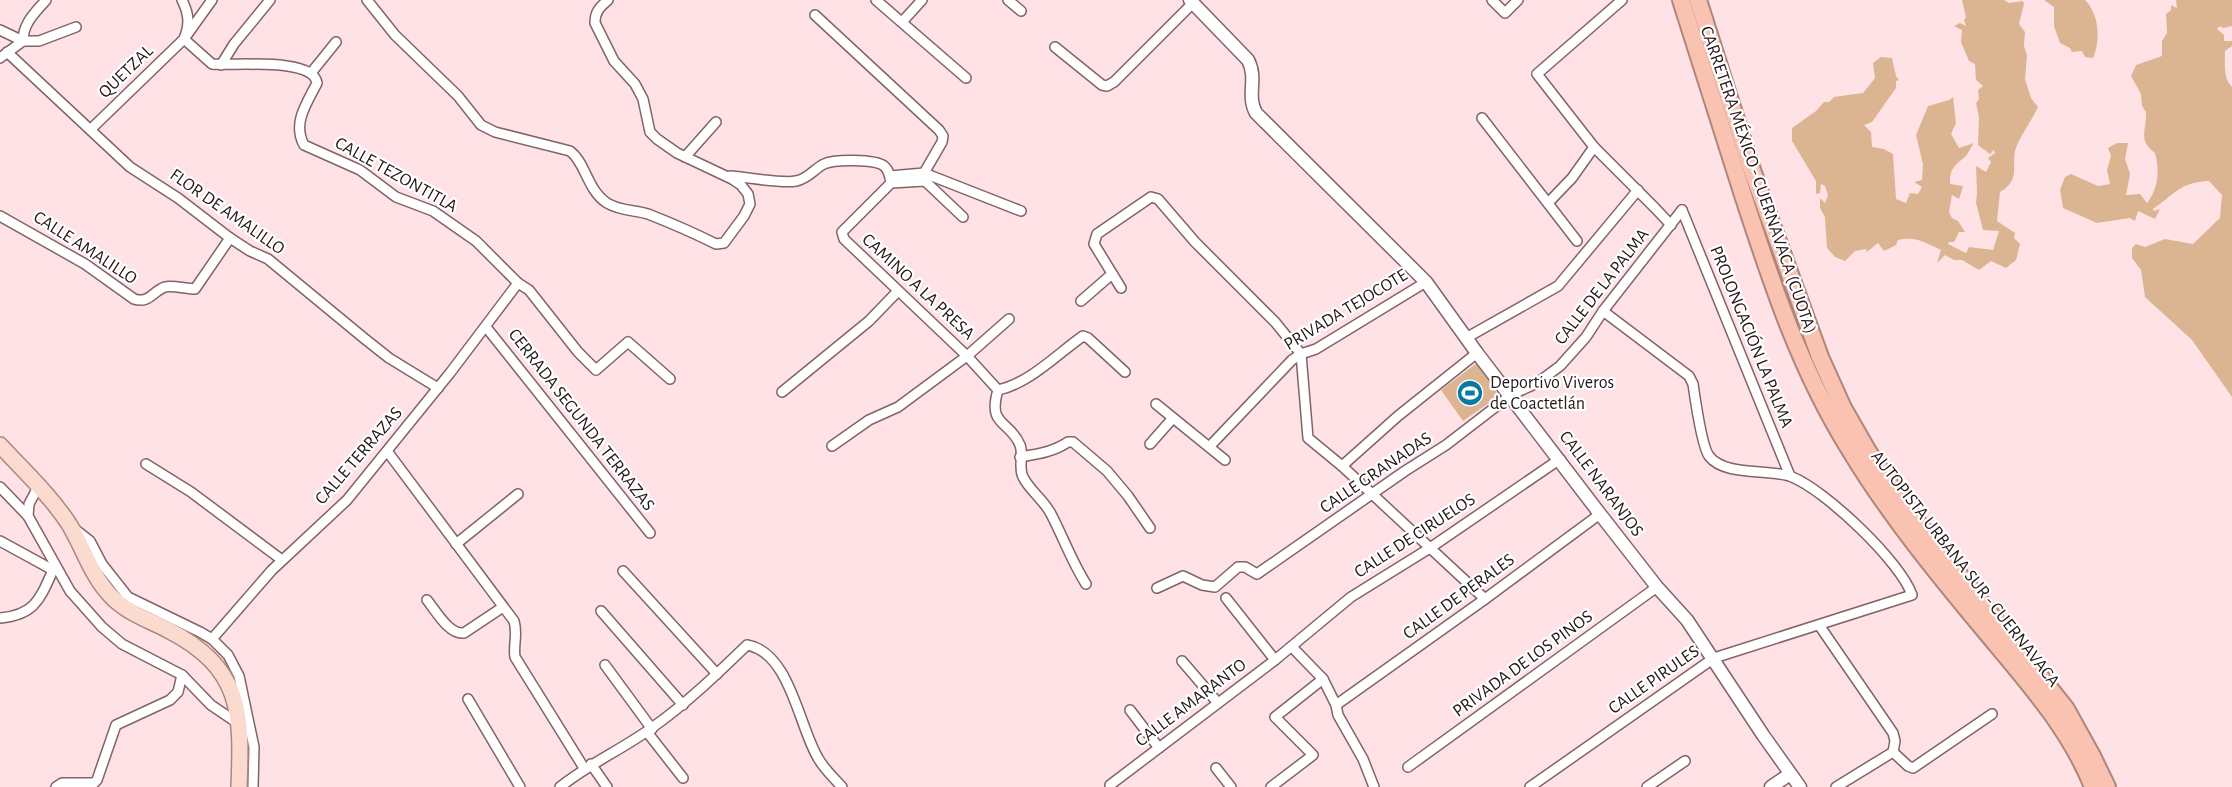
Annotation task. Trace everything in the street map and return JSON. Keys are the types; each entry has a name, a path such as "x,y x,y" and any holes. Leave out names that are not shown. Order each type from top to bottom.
{"highway":[{"name":"CARRETERA MÉXICO - CUERNAVACA (CUOTA)","path":"1679,0 1711,111 1776,303 1794,349 1834,429 1883,503 2022,677 2055,722 2086,787"},
{"name":"AUTOPISTA URBANA SUR - CUERNAVACA","path":"1679,0 1773,290 1800,357 1824,403 1851,452 1887,505 1981,626 2025,677 2060,725 2093,787"},
{"name":"CARRETERA MÉXICO - CUERNAVACA (CUOTA)","path":"1691,0 1790,295 1836,399 1882,478 2061,708 2078,738 2100,787"},
{"name":"AUTOPISTA URBANA SUR - CUERNAVACA","path":"1698,0 1752,170 1820,357 1843,408 1899,499 2066,709 2107,787"}],"main road":[{"path":"0,445 69,525 100,584 110,596 128,609 186,639 213,660 234,697 239,724 239,787"}],"street":[{"path":"3,55 23,40 26,25 46,0"},
{"path":"182,0 189,18 184,39 212,64 285,67 311,73 336,42"},
{"name":"QUETZAL","path":"91,129 184,39 212,0"},
{"path":"221,65 234,44 270,0"},
{"path":"367,0 395,36 458,96 481,124 495,132 570,151 576,156 593,189 606,202 617,208 646,213 716,244 724,243 750,204 748,194 741,185 685,157 657,140 650,132 643,99 635,84 614,61 595,22 598,9 608,0"},
{"path":"876,0 966,78"},
{"path":"902,22 922,0"},
{"path":"1008,0 1021,11"},
{"path":"1492,0 1505,13 1518,0"},
{"path":"1622,0 1538,74 1594,147 1671,225"},
{"path":"1055,47 1102,85 1107,86 1114,82 1192,1"},
{"name":"CALLE NARANJOS","path":"1192,1 1248,60 1253,70 1251,103 1256,113 1426,282 1600,514 1657,587 1687,620 1800,787"},
{"path":"815,15 939,130 942,142 924,173"},
{"path":"0,30 23,40 39,40 76,27"},
{"name":"FLOR DE AMALILLO","path":"3,55 91,129 130,167 178,198 230,238 268,259 390,358 438,388"},
{"name":"CALLE TEZONTITLA","path":"311,73 316,77 317,83 299,119 298,132 304,145 360,170 396,197 433,211 476,241 518,283 529,290 578,352 596,370 625,344 631,343 670,379"},
{"path":"1482,118 1577,241"},
{"path":"685,157 716,122"},
{"path":"1548,203 1572,178 1594,147"},
{"path":"727,177 795,182 805,178 823,164 841,161 876,163 885,166 891,179"},
{"path":"891,179 924,173 1021,211"},
{"path":"891,179 925,181 963,217"},
{"name":"CAMINO A LA PRESA","path":"891,179 842,232 844,239 967,356 998,390"},
{"path":"1466,338 1558,286 1638,190"},
{"path":"1121,288 1094,244 1097,234 1151,197 1158,199 1195,242 1275,322 1301,354 1308,438 1342,466 1485,599"},
{"name":"CALLE DE LA PALMA","path":"1511,395 1537,383 1560,366 1586,337 1603,311 1682,210"},
{"name":"PROLONGACIÓN LA PALMA","path":"1682,210 1790,476"},
{"name":"CALLE AMALILLO","path":"0,216 85,264 140,301 146,300 165,287 195,289 230,238"},
{"path":"1081,301 1112,274"},
{"name":"PRIVADA TEJOCOTE","path":"1210,446 1292,360 1301,354 1316,350 1426,282"},
{"name":"CALLE TERRAZAS","path":"212,639 282,560 347,500 438,388 518,283"},
{"path":"782,392 869,321 898,291"},
{"path":"1603,311 1689,376 1693,384 1707,454 1715,463 1726,467 1790,476"},
{"path":"832,446 869,420 898,407 967,356 1009,319"},
{"name":"CERRADA SEGUNDA TERRAZAS","path":"486,327 650,533"},
{"path":"1086,584 1073,564 1050,512 1024,479 1020,465 1021,448 1000,423 994,410 998,390 1017,383 1036,371 1083,336 1125,372"},
{"name":"CALLE GRANADAS","path":"1342,466 1398,416 1477,353"},
{"name":"CALLE GRANADAS","path":"1157,588 1183,576 1202,585 1215,587 1238,567 1245,567 1257,574 1446,445 1511,395"},
{"path":"1156,404 1225,460"},
{"path":"1150,444 1173,418"},
{"path":"1020,457 1048,452 1068,441 1073,442 1107,471 1150,528"},
{"path":"387,451 514,621 517,630 513,650 515,657 587,766 607,787"},
{"name":"CALLE DE CIRUELOS","path":"1292,646 1351,597 1430,548 1560,459"},
{"path":"146,464 192,492 282,560"},
{"name":"CALLE PIRULES","path":"1530,787 1714,658 1912,595 1909,585 1859,527 1811,488 1790,476"},
{"path":"28,516 29,504 38,487"},
{"path":"0,488 28,516 55,568 77,601 102,627 122,644 182,675 211,705 239,724"},
{"path":"456,544 518,494"},
{"name":"CALLE DE PERALES","path":"1336,705 1600,514"},
{"path":"69,525 90,541 102,564 128,597 212,639 228,656 239,676 254,747 253,787"},
{"path":"0,541 55,568"},
{"path":"0,618 18,615 35,606 55,568"},
{"path":"623,571 717,674"},
{"name":"PRIVADA DE LOS PINOS","path":"1408,767 1657,587"},
{"path":"1226,598 1275,660"},
{"path":"428,600 452,630 460,634 503,607"},
{"path":"601,611 683,705"},
{"path":"1819,625 1893,733 1895,741 1893,752 1836,787"},
{"path":"560,787 587,766 649,730 683,705 747,645 757,646 782,671 818,758 842,787"},
{"path":"1292,646 1323,679 1336,705 1338,715 1363,759 1374,787"},
{"name":"CALLE AMARANTO","path":"1110,785 1292,646"},
{"path":"1182,661 1218,703"},
{"path":"605,665 683,778"},
{"path":"56,787 62,783 90,784 98,780 114,728 119,723 170,700 178,692 182,675"},
{"path":"1271,787 1313,755 1275,717 1323,679"},
{"path":"468,699 520,787"},
{"path":"1130,710 1159,748"},
{"path":"1893,752 1908,766 1913,768 1919,766 1992,714"},
{"path":"1647,787 1685,761"},
{"path":"1216,768 1231,787"},
{"path":"1771,787 1790,774"}],"shaded area":[{"path":"1962,0 2004,0 2009,3 2023,1 2024,4 2019,24 2025,32 2024,46 2027,56 2025,79 2031,98 2038,107 2017,145 2011,182 2000,192 1997,221 2015,233 2014,238 2020,244 2016,260 2006,268 1991,261 1979,270 1962,260 1954,260 1945,255 1937,263 1941,250 1910,239 1898,240 1896,245 1884,251 1878,243 1867,252 1866,249 1855,251 1845,261 1835,257 1827,248 1825,217 1820,208 1820,198 1825,203 1828,195 1825,186 1821,184 1820,193 1816,194 1816,181 1792,141 1792,128 1816,111 1824,102 1829,102 1834,97 1863,93 1875,78 1873,63 1881,57 1892,58 1899,80 1896,81 1896,88 1872,122 1864,125 1871,132 1872,147 1884,149 1893,154 1896,199 1906,203 1910,193 1918,194 1922,187 1914,182 1922,180 1923,164 1916,135 1928,106 1953,97 1956,123 1951,134 1959,148 1974,143 1951,175 1950,184 1963,186 1959,199 1952,195 1949,212 1965,232 1959,232 1954,242 1948,244 1966,253 1969,247 1993,250 1999,231 1983,230 1976,203 1976,166 1986,172 1991,162 1988,158 1995,153 1994,150 1990,154 1978,145 1979,117 1976,103 1979,99 1978,90 1983,86 1976,80 1975,64 1969,61 1961,42 1962,30 1954,26 1960,23 1966,26"},
{"path":"2044,0 2085,0 2096,20 2098,35 2093,58 2085,57 2082,51 2072,52 2070,48 2060,43 2054,26 2054,7"},
{"path":"2176,0 2232,0 2232,26 2223,28 2220,26 2217,29 2224,35 2224,41 2232,41 2232,46 2225,51 2225,61 2226,75 2232,87 2232,397 2192,340 2145,297 2141,270 2132,258 2132,248 2136,244 2145,247 2165,239 2193,244 2220,218 2222,195 2209,181 2199,182 2184,186 2153,209 2154,211 2160,209 2155,219 2138,211 2135,221 2130,218 2097,223 2063,208 2060,190 2065,177 2071,174 2098,186 2110,184 2107,170 2111,156 2108,148 2117,143 2128,143 2125,159 2130,174 2126,195 2140,194 2147,203 2151,198 2157,180 2157,160 2155,153 2146,144 2144,134 2146,112 2142,106 2141,94 2131,76 2136,65 2162,56 2162,41 2167,33 2166,14 2171,10 2171,5 2177,8"},
{"name":"Deportivo Viveros de Coactetlán","path":"1477,363 1499,396 1463,421 1441,390"}],"place":[{"name":"Deportivo Viveros de Coactetlán","path":"1470,393"}]}
